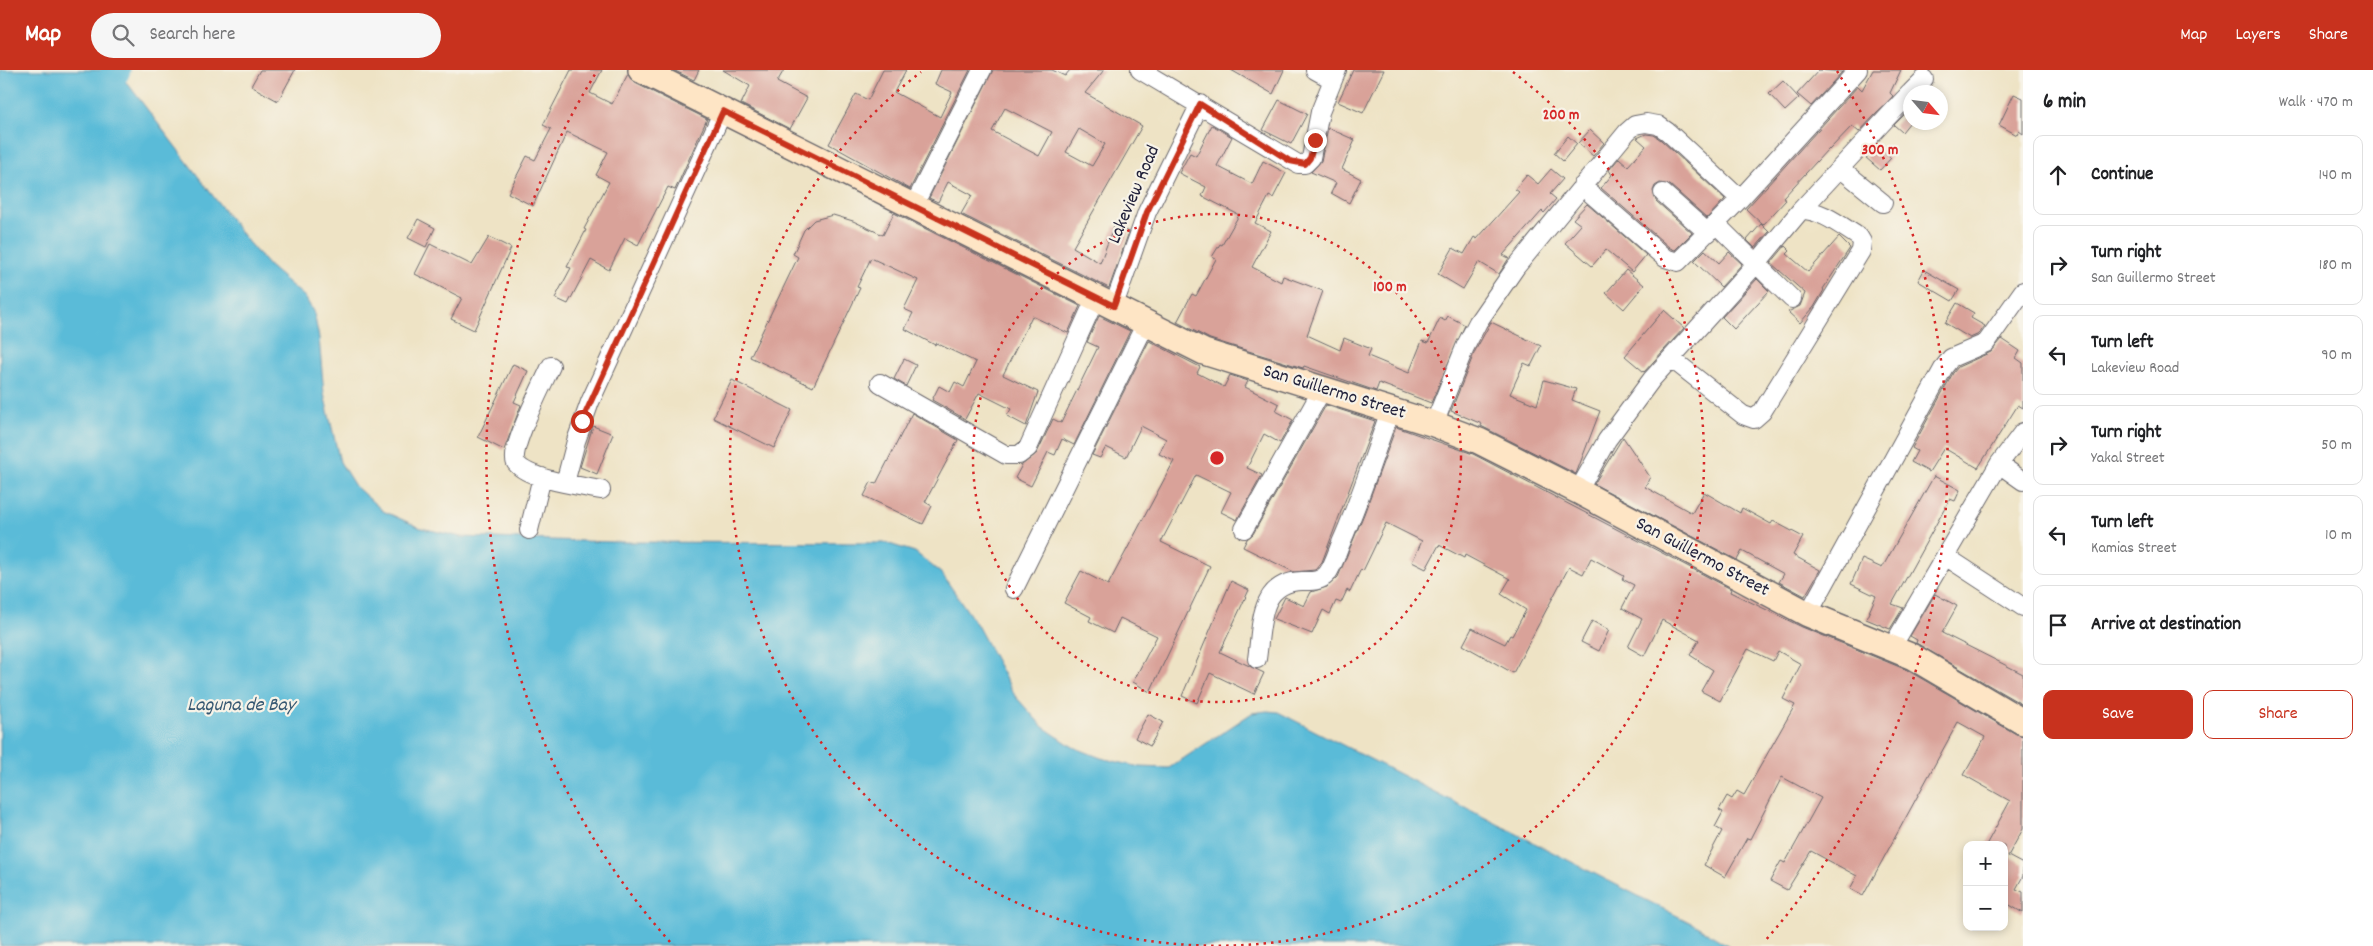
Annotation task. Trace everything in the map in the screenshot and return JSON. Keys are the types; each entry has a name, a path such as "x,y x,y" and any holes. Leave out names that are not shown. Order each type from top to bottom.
{"main road":[{"name":"San Guillermo Street","path":"641,70 1212,355 1434,424 1479,441 1578,491 1808,614 1892,647 2023,722"}],"street":[{"path":"913,207 982,70"},
{"path":"1140,70 1200,104 1290,161 1305,164 1314,150 1320,112 1335,75 1315,70"},
{"path":"1582,186 1665,258 1674,262 1682,260 1740,200 1858,70"},
{"path":"1918,85 1924,79"},
{"path":"1578,491 1625,413 1801,210 1903,101"},
{"name":"Lakeview Road","path":"880,383 1006,455 1019,454 1028,448 1105,301 1200,104"},
{"path":"565,483 576,441 588,408 723,111"},
{"path":"1434,424 1465,348 1482,315 1516,267 1627,132 1635,125 1646,123 1658,125 1668,132 1740,200"},
{"path":"1840,168 1884,203"},
{"path":"1663,193 1712,228 1756,264 1792,299"},
{"path":"1672,359 1743,415 1754,418 1762,412 1861,251 1862,242 1859,237 1821,214 1810,210 1801,210"},
{"path":"1808,614 1944,367 1951,358 1986,343 2023,291"},
{"path":"1014,589 1146,322"},
{"path":"551,366 518,442 514,457 517,464 542,477 600,490"},
{"path":"1244,530 1322,390"},
{"path":"1257,659 1265,608 1278,586 1288,581 1318,580 1326,575 1330,568 1349,526 1390,410"},
{"path":"1892,647 1999,464 2022,436"},
{"path":"1999,464 2023,481"},
{"path":"529,530 542,477"},
{"path":"1945,556 2023,607"}],"water":[{"name":"Laguna de Bay","path":"0,70 111,70 128,84 248,242 269,266 305,297 314,313 319,338 324,394 340,462 355,486 383,511 421,528 461,537 613,542 886,543 915,552 942,574 977,625 1015,696 1043,727 1073,747 1101,758 1139,767 1169,768 1252,713 1278,712 1695,925 1729,946 0,946"}],"building":[{"path":"260,70 295,70 278,101 251,86"},
{"path":"571,70 602,70 590,93 612,104 628,74 635,83 707,119 675,190 668,187 638,245 625,238 609,270 591,260 568,304 555,298 571,268 567,267 586,230 584,229 609,182 596,175 608,152 567,132 533,206 508,193 527,156 535,160 551,129 543,125"},
{"path":"673,70 699,70 694,80"},
{"path":"723,70 784,70 777,82 807,98 790,129 741,104 750,86"},
{"path":"883,70 906,70 894,92 940,117 952,92 935,84 941,70 970,70 910,189 829,144 856,94 868,100"},
{"path":"993,70 1052,70 1065,76 1070,70 1104,70 1085,93 1142,126 1073,247 1100,263 1114,226 1129,232 1109,288 961,214 972,195 948,182 938,202 929,198","holes":["1005,108 1052,132 1039,156 992,131","1079,129 1105,144 1092,166 1066,152"]},
{"path":"1231,70 1284,70 1273,94"},
{"path":"1353,70 1384,70 1363,113 1338,102"},
{"path":"1819,70 1842,72 1811,106 1797,94"},
{"path":"1873,70 1901,70 1890,93 1893,96 1859,132 1852,126 1828,149 1783,198 1786,200 1763,225 1746,209 1858,86 1862,90"},
{"path":"1783,81 1799,98 1785,111 1769,94"},
{"path":"2014,94 2023,98 2023,134 2019,131 2017,135 1999,125"},
{"path":"1279,100 1307,114 1291,144 1263,130"},
{"path":"1903,116 1902,132 1894,125"},
{"path":"1212,125 1232,137 1217,166 1252,184 1263,161 1286,173 1273,198 1269,196 1255,223 1271,231 1252,267 1281,282 1283,276 1323,291 1307,335 1340,350 1344,338 1371,349 1368,356 1409,373 1422,341 1428,343 1440,318 1445,321 1448,316 1465,325 1431,403 1379,383 1376,391 1304,366 1303,368 1210,339 1177,322 1192,294 1196,296 1216,259 1212,257 1220,244 1222,245 1239,215 1202,196 1206,187 1179,173 1190,153 1196,156"},
{"path":"1328,128 1355,140 1342,169 1361,179 1349,203 1331,193 1336,183 1311,172 1321,161"},
{"path":"1590,130 1604,143 1593,156 1578,143"},
{"path":"1646,134 1654,135 1661,140 1725,199 1707,218 1670,185 1660,183 1655,186 1653,191 1656,201 1692,233 1675,250 1670,248 1601,188 1612,175 1609,170 1619,158 1628,166 1646,146 1637,138"},
{"path":"1568,136 1577,144 1563,161 1554,153"},
{"path":"1877,145 1891,158 1880,170 1865,157"},
{"path":"1551,169 1563,179 1550,194 1556,199 1544,213 1542,211 1503,255 1509,258 1499,274 1479,262 1463,289 1438,274 1453,248 1464,254 1474,237 1477,239 1519,192 1515,189 1527,175 1538,184"},
{"path":"1587,204 1646,255 1632,272 1606,250 1592,266 1565,243 1581,225 1573,219"},
{"path":"894,213 1080,306 1068,333 1032,316 1003,375 1038,392 1026,426 1007,416 1011,409 979,393 965,419 932,400 939,386 950,392 955,382 964,387 976,362 936,343 935,345 905,329 913,313 904,309 918,280 871,258 857,287 860,288 813,387 750,357 798,257 793,254 804,230 814,220 833,215 853,221 883,235"},
{"path":"418,219 435,228 426,247 408,238"},
{"path":"1761,224 1769,232 1755,248 1747,240"},
{"path":"489,237 511,248 474,330 451,319 462,298 415,274 430,244 472,265"},
{"path":"1839,237 1850,248 1823,289 1814,307 1800,323 1788,312 1800,306 1805,293 1771,263 1785,246 1790,251 1787,254 1808,272"},
{"path":"1705,250 1719,263 1729,252 1742,264 1721,287 1694,261"},
{"path":"1626,270 1644,285 1624,309 1606,293"},
{"path":"1924,270 1959,290 1952,301 1918,281"},
{"path":"1757,279 1769,291 1734,329 1722,317"},
{"path":"1957,303 1974,313 1971,318 1985,326 1979,334 1970,338 1945,323"},
{"path":"1664,310 1684,328 1644,372 1625,356"},
{"path":"1099,316 1130,331 1074,445 1062,439 1055,455 1048,452 1031,486 1015,478 1022,465 1037,453 1053,419 1061,423 1098,347 1087,342"},
{"path":"1491,322 1541,346 1531,366 1524,363 1510,394 1537,405 1544,380 1576,389 1572,400 1600,411 1576,474 1481,426 1482,424 1451,411 1475,351"},
{"path":"2002,339 2020,351 2016,358 2023,363 2023,408 2018,405 1978,468 1944,448 1929,472 1911,462 1917,451 1912,448 1953,373 1958,367 1991,352"},
{"path":"1149,341 1200,367 1197,373 1224,387 1230,375 1248,381 1245,387 1279,404 1276,411 1293,420 1280,443 1264,434 1247,468 1262,475 1237,520 1221,512 1231,492 1196,475 1161,542 1210,566 1150,692 1133,682 1157,636 1120,618 1113,633 1089,621 1091,617 1064,603 1081,571 1108,585 1174,461 1159,454 1166,439 1141,426 1126,457 1106,447 1100,458 1092,455"},
{"path":"904,359 916,365 906,386 894,379"},
{"path":"513,364 528,371 514,402 521,405 504,450 478,437"},
{"path":"732,380 792,410 774,448 713,418"},
{"path":"1326,405 1375,421 1322,562 1315,570 1294,572 1243,547 1247,539 1253,534"},
{"path":"912,413 958,440 925,502 932,506 923,524 864,496 871,482 876,484"},
{"path":"593,426 613,434 597,474 580,467"},
{"path":"1396,427 1473,454 1731,589 1730,592 1802,627 1907,670 2016,734 2023,736 2023,829 2008,856 2008,841 1988,841 2010,801 1964,775 1985,737 1958,722 1863,896 1850,889 1857,876 1811,851 1787,890 1770,881 1781,861 1785,863 1821,798 1782,777 1750,839 1747,838 1725,877 1704,865 1722,831 1715,827 1723,812 1719,810 1727,796 1732,799 1737,791 1744,795 1795,705 1783,699 1801,664 1778,651 1773,661 1748,649 1720,701 1701,691 1713,670 1690,655 1699,640 1662,620 1644,656 1628,647 1642,619 1622,608 1634,585 1622,579 1624,576 1591,558 1583,574 1569,567 1513,673 1463,645 1472,628 1505,644 1510,635 1512,636 1526,610 1501,594 1510,579 1465,555 1464,558 1439,545 1426,569 1412,562 1422,541 1386,523 1363,571 1361,569 1350,592 1347,590 1341,603 1336,601 1330,614 1323,610 1312,634 1274,619 1285,597 1304,606 1311,592 1327,587 1338,577 1364,514"},
{"path":"1623,437 1650,477 1645,487 1692,513 1704,492 1740,513 1742,508 1771,524 1773,521 1803,537 1793,555 1820,570 1805,596 1779,582 1784,574 1742,551 1737,560 1594,484"},
{"path":"1934,476 1960,490 1955,501 1950,499 1892,604 1903,608 1890,629 1866,619 1876,596 1851,584 1862,559 1882,568"},
{"path":"1231,581 1249,590 1220,652 1264,673 1254,694 1210,673 1197,703 1182,696"},
{"path":"1935,594 1957,606 1942,633 2023,674 2023,705 1916,643 1917,640 1910,636"},
{"path":"1592,621 1609,630 1599,651 1581,642"},
{"path":"1148,714 1163,722 1150,746 1135,738"},
{"path":"2008,856 2023,864 2023,876 2016,889 2023,892 2023,913 2008,904"}],"route":[{"path":"582,421 723,111 1114,306 1147,212 1200,104 1290,161 1298,164 1305,164 1310,158 1314,150 1315,140"}]}
